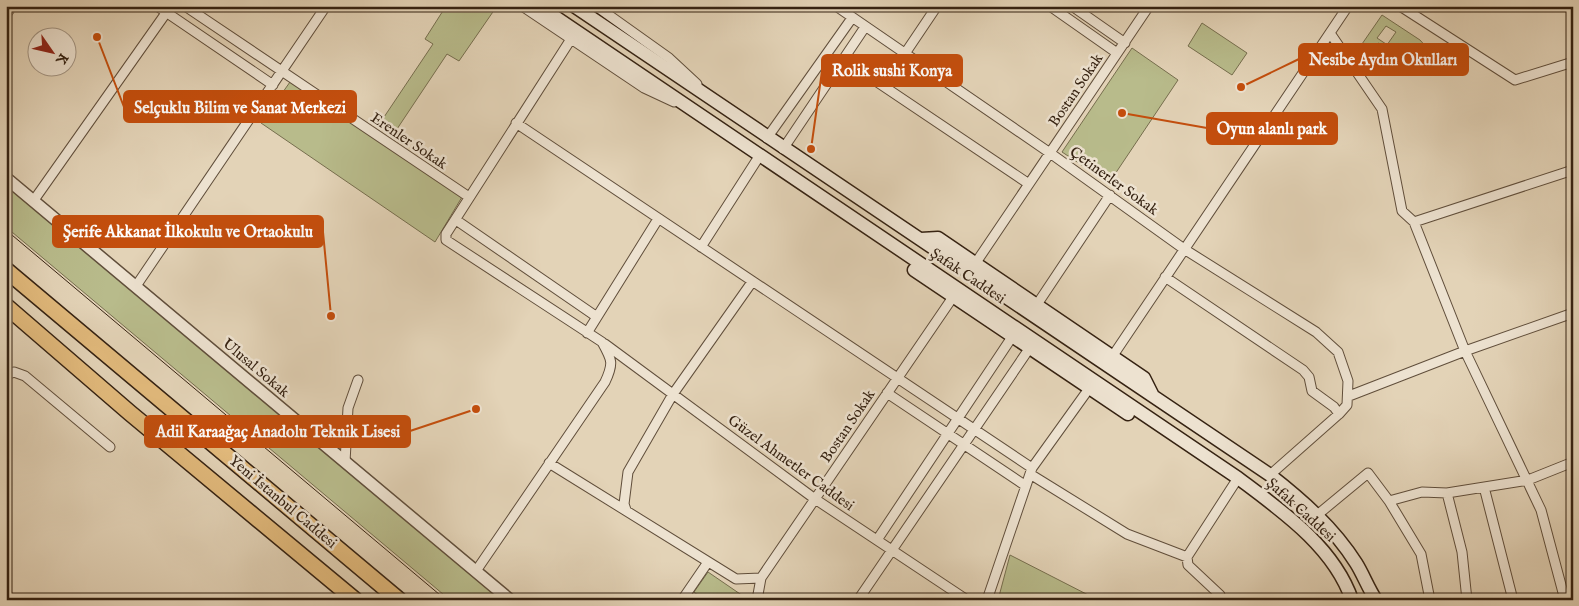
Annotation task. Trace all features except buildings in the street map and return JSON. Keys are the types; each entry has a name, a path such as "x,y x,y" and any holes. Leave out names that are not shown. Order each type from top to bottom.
{"highway":[{"name":"Yeni İstanbul Caddesi","path":"6,270 400,600"},
{"name":"Yeni İstanbul Caddesi","path":"6,306 130,413 355,600"}],"main road":[{"name":"Şafak Caddesi","path":"539,6 1142,415 1238,478 1288,517 1325,552 1346,582 1352,600"},
{"name":"Şafak Caddesi","path":"574,6 783,149 921,239 1270,475 1296,495 1356,563 1376,600"},
{"path":"656,85 667,69"},
{"path":"921,239 938,238 1144,378 1154,398"},
{"path":"909,256 914,270 1088,390 1128,415 1142,415"}],"street":[{"path":"6,15 12,6"},
{"path":"157,6 273,85"},
{"name":"Erenler Sokak","path":"185,6 469,197"},
{"path":"136,286 326,6"},
{"path":"522,6 644,88 698,113"},
{"path":"596,6 669,58 686,72 710,99"},
{"name":"Çetinerler Sokak","path":"836,6 904,55 1050,153 1184,249 1316,332 1338,352 1348,381 1349,396"},
{"path":"904,55 937,6"},
{"path":"1050,6 1117,53"},
{"path":"1072,6 1125,43"},
{"name":"Bostan Sokak","path":"975,264 1149,6"},
{"path":"1112,357 1348,6"},
{"path":"1400,6 1514,80 1573,62"},
{"path":"34,200 166,13"},
{"path":"767,138 852,18"},
{"path":"783,149 865,27"},
{"path":"1330,32 1382,109 1402,211 1414,222 1465,351 1541,510 1565,600"},
{"path":"571,39 456,220 597,317"},
{"path":"843,59 1029,184"},
{"path":"516,123 1127,534 1187,556"},
{"path":"701,247 760,155"},
{"path":"1414,222 1573,170"},
{"name":"Ulusal Sokak","path":"6,178 510,600"},
{"path":"1036,306 1110,195"},
{"path":"588,332 658,219"},
{"name":"Güzel Ahmetler Caddesi","path":"456,220 446,234 446,240 588,332 815,499 967,600"},
{"path":"1165,277 1303,370 1309,377 1312,391 1334,407 1339,414"},
{"path":"626,510 624,504 628,472 673,394 752,282"},
{"name":"Bostan Sokak","path":"757,600 761,578 953,297"},
{"path":"1270,475 1339,414 1347,405 1349,396 1465,351 1573,313"},
{"path":"877,540 1012,337"},
{"path":"476,571 605,382 612,367 611,358 602,342"},
{"path":"858,600 1028,349"},
{"path":"6,376 14,372 25,376 110,447"},
{"path":"345,462 348,408 358,380"},
{"path":"987,600 1031,471 1088,390"},
{"path":"887,393 1026,486"},
{"path":"1390,501 1422,492 1447,492 1528,480 1573,462"},
{"path":"549,463 736,579 761,578"},
{"path":"1316,516 1368,473 1390,501 1421,554 1430,600"},
{"path":"1220,600 1220,595 1188,565 1187,556 1238,478"},
{"path":"1484,487 1512,600"},
{"path":"1447,492 1462,552 1467,600"},
{"path":"682,600 708,562"}],"green space":[{"path":"446,6 497,6 459,61 447,54 393,135 378,126 433,44 425,39"},
{"path":"1382,15 1420,40 1429,50 1406,70 1395,61 1393,63 1380,55 1396,32 1386,26 1377,38 1386,44 1384,46 1378,43 1372,50 1362,44"},
{"path":"1202,23 1247,53 1232,75 1188,46"},
{"path":"1132,48 1178,80 1109,183 1062,152"},
{"path":"290,82 462,197 435,242 261,123"},
{"path":"6,184 502,600 450,600 6,227"},
{"path":"1010,555 1098,600 998,600"},
{"path":"708,572 746,598 745,600 704,600 694,592"}],"tram line":[{"path":"6,230 446,600"}],"place":[{"name":"Selçuklu Bilim ve Sanat Merkezi","path":"97,37"},
{"name":"Nesibe Aydın Okulları","path":"1241,87"},
{"name":"Oyun alanlı park","path":"1122,113"},
{"name":"Rolik sushi Konya","path":"811,149"},
{"name":"Şerife Akkanat İlkokulu ve Ortaokulu","path":"331,316"},
{"name":"Adil Karaağaç Anadolu Teknik Lisesi","path":"476,409"}]}
